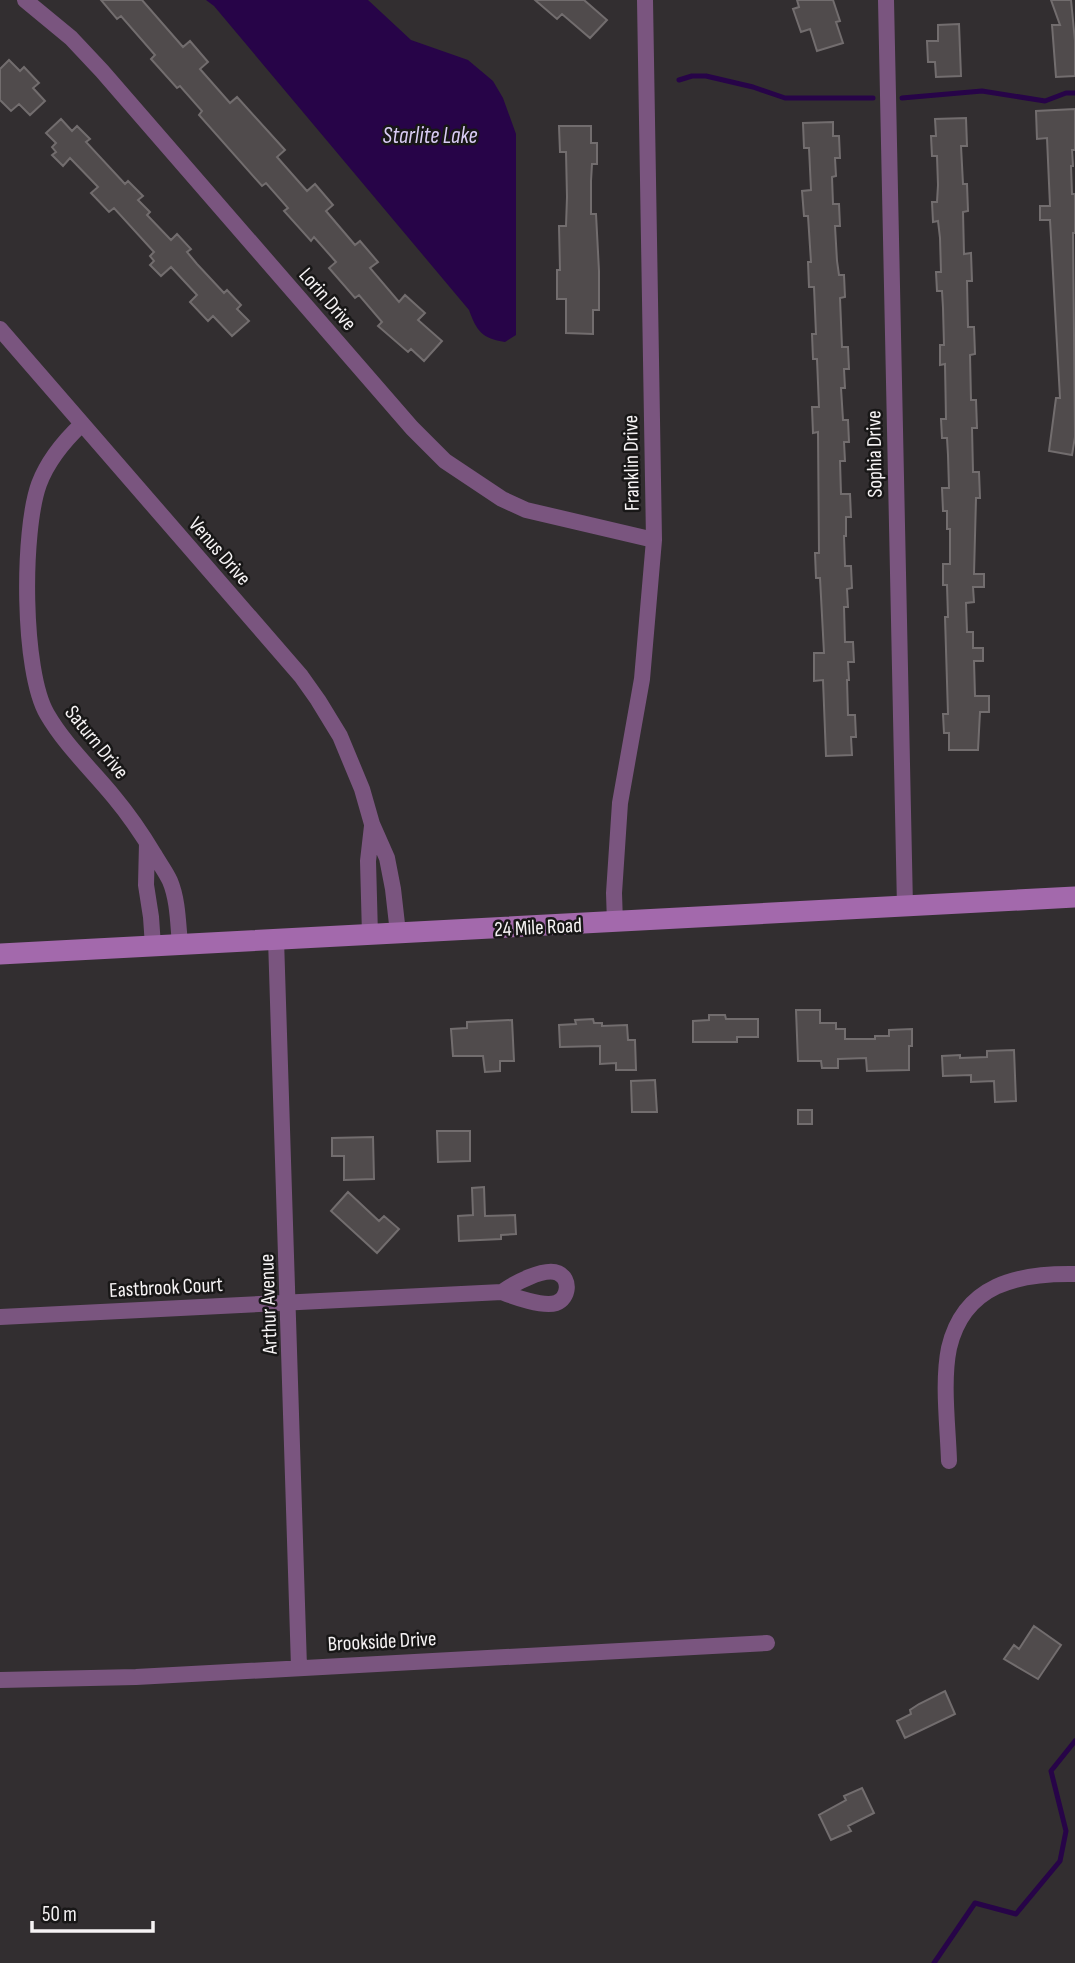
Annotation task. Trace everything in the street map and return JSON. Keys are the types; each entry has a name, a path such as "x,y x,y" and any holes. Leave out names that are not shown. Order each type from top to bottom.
{"street":[{"name":"Lorin Drive","path":"24,0 71,38 102,71 412,428 445,461 502,499 526,510 654,540"},
{"name":"Franklin Drive","path":"615,923 614,893 620,803 642,679 654,540 645,0"},
{"name":"Sophia Drive","path":"886,0 905,906"},
{"name":"Venus Drive","path":"0,329 301,676 318,700 340,736 387,858 398,933"},
{"name":"Saturn Drive","path":"82,424 52,457 39,484 32,512 28,547 29,628 34,679 39,699 61,734 133,820 171,882 180,944"},
{"name":"Venus Drive","path":"370,935 368,861 372,824"},
{"path":"147,842 146,885 153,946"},
{"name":"24 Mile Road","path":"0,954 1075,897"},
{"name":"Arthur Avenue","path":"276,939 299,1667"},
{"path":"949,1461 947,1366 954,1335 968,1310 996,1286 1015,1279 1035,1274 1075,1274"},
{"name":"Eastbrook Court","path":"0,1317 502,1292"},
{"name":"Brookside Drive","path":"0,1681 767,1643"}],"water":[{"name":"Starlite Lake","path":"206,0 368,0 411,40 468,60 493,81 503,98 516,134 516,335 505,342 481,333 469,310 214,6"}],"building":[{"path":"101,0 142,0 183,47 190,41 208,62 200,69 230,103 237,97 285,150 277,157 307,191 315,184 333,205 326,211 355,245 360,241 378,262 370,268 399,302 405,295 425,313 418,320 442,341 424,361 411,349 408,352 378,326 382,322 359,295 355,298 329,268 336,262 314,237 311,241 284,211 288,208 266,183 262,186 199,115 202,111 151,59 155,55 121,16 117,19"},
{"path":"535,0 584,0 607,20 590,38 562,14 557,19"},
{"path":"797,0 833,0 843,43 817,51 810,29 801,32 793,9 799,7"},
{"path":"1051,0 1071,0 1075,76 1056,77 1052,25 1060,25"},
{"path":"959,24 961,76 936,77 935,62 928,62 927,41 938,41 938,25"},
{"path":"9,60 20,71 24,67 39,83 33,88 45,101 30,115 19,104 11,111 0,100 0,69"},
{"path":"1075,109 1075,150 1072,150 1071,166 1072,194 1075,194 1075,437 1072,455 1049,451 1056,398 1060,398 1050,220 1040,220 1040,206 1050,206 1047,138 1037,139 1036,111"},
{"path":"966,118 967,146 961,146 968,211 963,212 964,254 971,253 972,281 967,281 968,327 974,327 975,354 970,355 971,400 976,400 977,428 972,428 973,472 979,472 980,498 976,498 974,574 984,574 984,587 973,587 974,602 966,603 967,632 973,632 973,648 983,648 983,661 974,661 975,696 989,696 989,712 980,712 978,750 949,750 949,733 944,733 943,714 948,714 945,617 948,617 943,564 950,564 950,529 947,529 947,511 943,511 942,488 949,488 947,438 942,438 941,419 946,419 945,364 940,365 940,345 944,345 942,291 937,291 936,272 941,272 940,238 938,221 933,222 932,202 937,202 937,156 932,156 931,136 936,136 935,119"},
{"path":"61,119 72,131 77,126 90,139 86,142 125,184 128,181 143,196 138,200 150,212 147,215 171,240 177,234 191,249 187,252 197,264 224,293 227,290 241,305 237,309 249,321 232,336 213,316 208,321 190,302 197,295 171,267 161,276 150,265 154,261 150,256 154,252 114,208 109,212 91,193 98,187 70,158 63,166 52,155 56,152 52,147 56,143 46,133"},
{"path":"833,122 833,136 839,136 840,158 835,158 836,176 832,177 833,204 839,204 840,226 835,226 837,261 839,275 844,275 845,297 840,298 842,347 848,347 849,369 844,369 845,388 841,388 843,420 848,420 849,442 844,442 845,461 840,461 841,494 850,494 851,517 846,517 844,536 845,566 851,566 852,588 847,589 848,607 844,607 845,642 853,642 854,662 848,662 848,715 855,715 856,737 851,737 852,755 826,756 823,680 814,681 814,653 824,653 820,578 816,578 815,553 819,553 818,432 813,433 812,407 819,407 817,359 813,359 812,334 816,334 814,287 809,287 808,262 811,262 808,216 804,216 802,191 811,190 809,148 804,148 803,123"},
{"path":"559,126 591,126 591,143 597,143 597,164 592,164 591,214 596,214 599,310 593,310 593,334 566,333 566,299 557,299 557,270 560,270 559,226 566,226 567,197 566,152 560,152"},
{"path":"796,1010 820,1010 820,1023 836,1023 836,1029 845,1029 845,1039 875,1039 875,1036 889,1036 889,1030 912,1029 909,1070 867,1071 866,1058 838,1059 838,1068 822,1068 821,1061 798,1061"},
{"path":"709,1015 725,1015 726,1019 758,1019 758,1037 737,1037 737,1042 693,1042 693,1021 709,1020"},
{"path":"593,1019 594,1023 602,1023 602,1026 627,1025 628,1040 635,1040 636,1070 616,1070 616,1063 600,1064 600,1046 560,1047 559,1025 576,1024 575,1020"},
{"path":"512,1020 514,1061 500,1061 500,1071 485,1072 483,1056 453,1056 451,1029 467,1028 467,1022"},
{"path":"1014,1050 1016,1101 995,1102 994,1081 971,1082 971,1075 943,1076 942,1056 987,1057 987,1051"},
{"path":"655,1080 657,1112 632,1112 631,1081"},
{"path":"798,1110 812,1110 812,1124 798,1124"},
{"path":"437,1131 470,1131 470,1161 438,1162"},
{"path":"373,1137 374,1179 344,1180 344,1156 332,1156 332,1138"},
{"path":"484,1187 485,1216 515,1215 516,1234 501,1235 501,1239 459,1241 458,1216 473,1215 472,1188"},
{"path":"348,1192 379,1221 384,1216 399,1229 377,1253 331,1211"},
{"path":"1034,1626 1061,1645 1038,1679 1004,1659 1014,1645 1019,1649"},
{"path":"945,1691 955,1714 905,1738 897,1721 911,1714 910,1710 919,1704"},
{"path":"862,1788 874,1813 848,1826 851,1831 831,1840 819,1815 846,1800 844,1796"}],"waterway":[{"path":"679,80 706,76 785,98 873,98"},
{"path":"902,98 982,91 1045,101 1066,93 1075,93"},
{"path":"934,1963 975,1903 1016,1914 1060,1861 1066,1831 1051,1771 1075,1741"}]}
